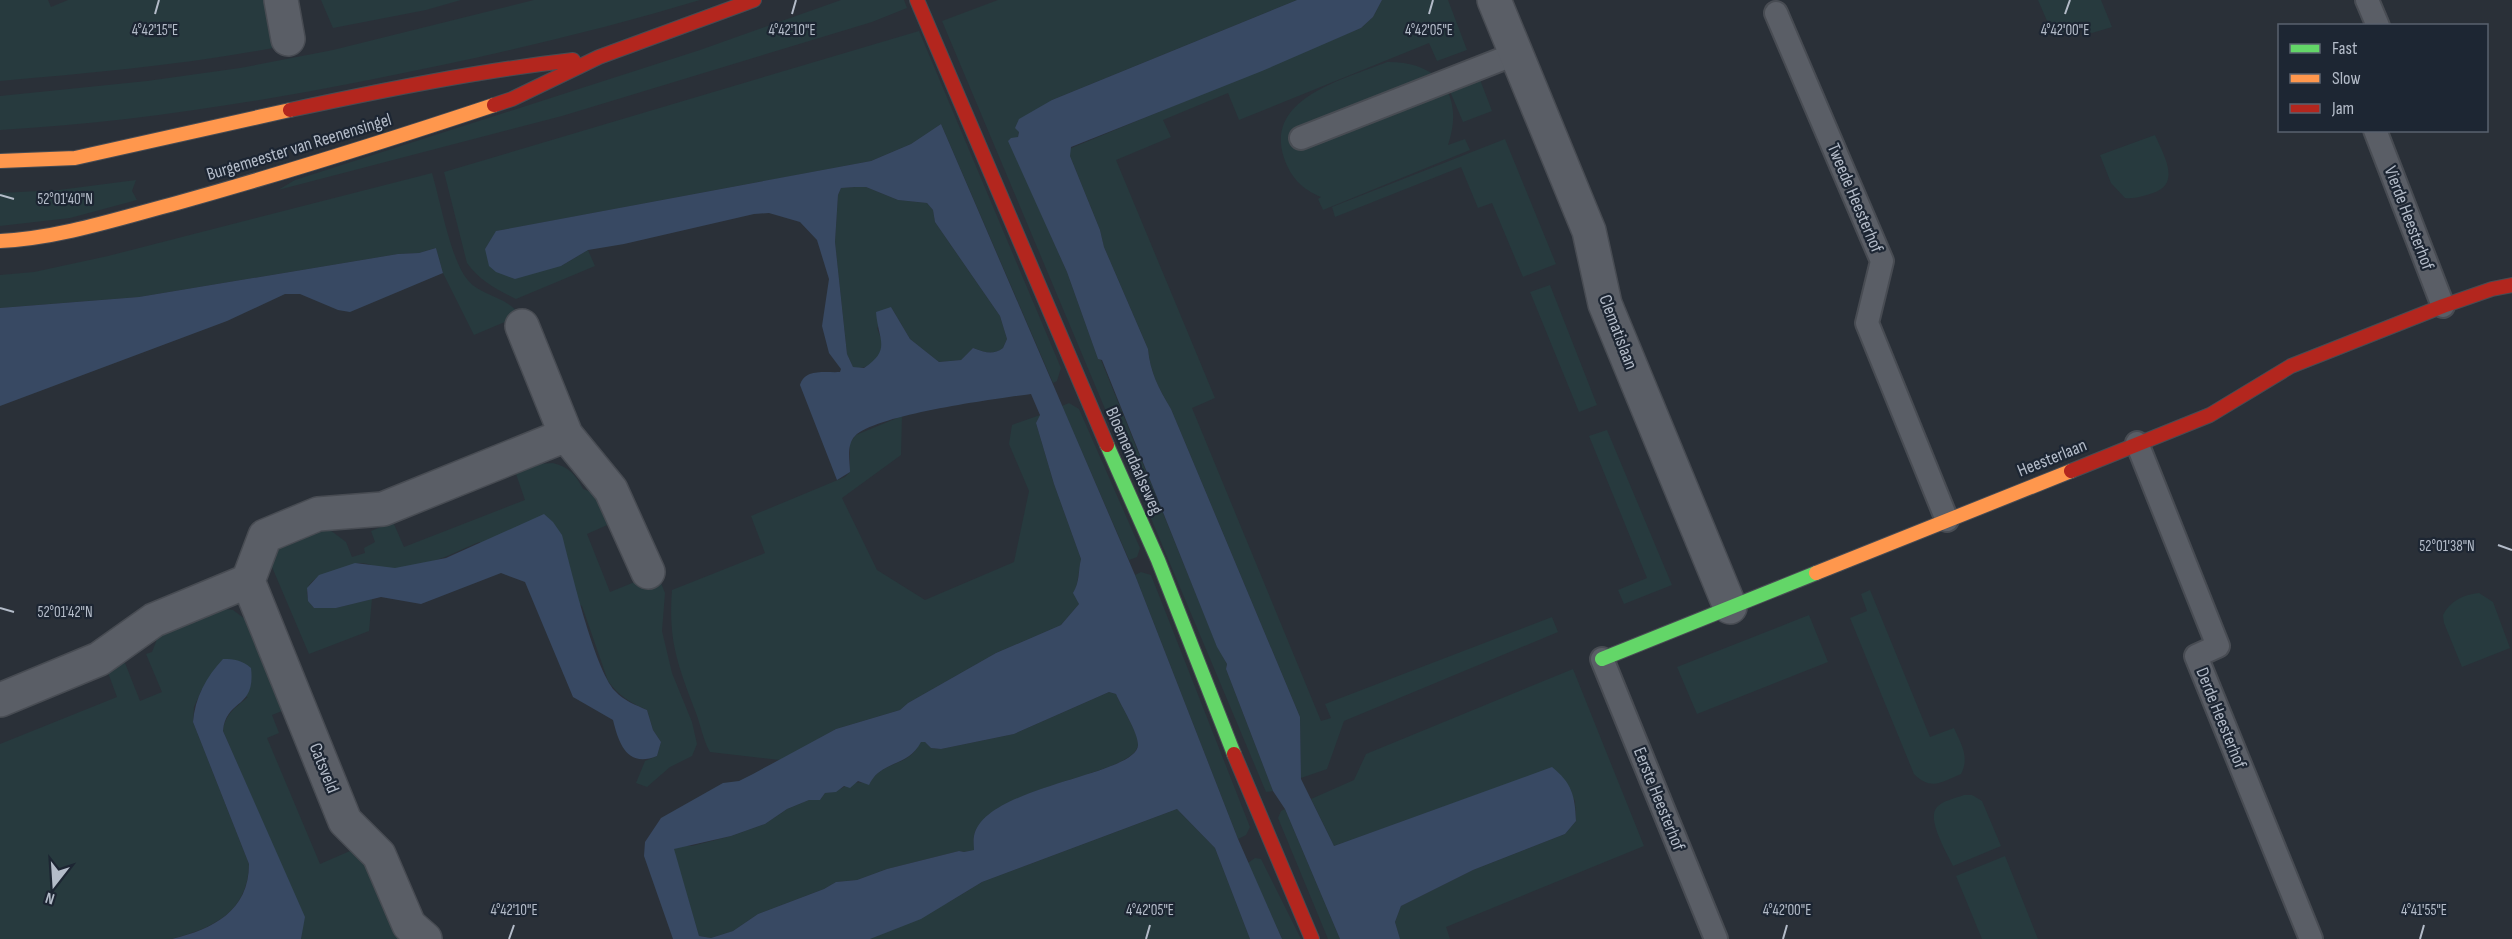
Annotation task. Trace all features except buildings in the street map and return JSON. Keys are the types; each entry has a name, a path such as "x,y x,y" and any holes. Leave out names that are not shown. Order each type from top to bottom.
{"street":[{"path":"281,0 288,39"},
{"name":"Burgemeester van Reenensingel","path":"0,241 18,240 103,223 270,177 512,99 599,57 754,0"},
{"name":"Bloemendaalseweg","path":"917,0 1080,385 1158,560 1258,814 1312,939"},
{"name":"Clematislaan","path":"1494,0 1589,231 1605,304 1730,607"},
{"name":"Burgemeester van Reenensingel","path":"0,161 75,158 373,92 510,67 599,57"},
{"name":"Heesterlaan","path":"1602,659 2210,415 2291,366 2443,306 2492,289 2512,285"},
{"path":"522,326 566,435 611,490 648,572"},
{"path":"0,700 99,659 154,620 248,581 265,536 318,514 383,509 566,435"},
{"name":"Catsveld","path":"248,581 345,821 379,855 409,925 425,939"}],"lane":[{"path":"2367,0 2377,24"},
{"name":"Tweede Heesterhof","path":"1776,13 1882,261 1867,323 1947,520"},
{"path":"1301,138 1515,54"},
{"name":"Vierde Heesterhof","path":"2376,132 2443,306"},
{"name":"Derde Heesterhof","path":"2137,443 2218,646 2196,656 2311,939"},
{"name":"Eerste Heesterhof","path":"1602,659 1716,939"}],"green space":[{"path":"0,0 48,0 51,7 68,0 269,0 273,48 171,64 0,81"},
{"path":"321,0 461,0 426,10 333,28"},
{"path":"534,0 700,0 535,44 323,89 231,105 93,123 0,130 0,96 147,81 240,68 333,50"},
{"path":"841,0 904,0 907,8 872,22 562,116 278,190 295,180 700,50"},
{"path":"998,0 1297,0 1052,100 1019,132 1014,152 1067,272 1098,359 1101,360 1217,646 1227,664 1226,669 1273,791 1266,792 942,21"},
{"path":"1382,0 1448,0 1467,50 1437,61 1429,43 1239,120 1228,93 1163,120 1171,137 1116,160 1215,398 1192,408 1321,721 1331,718 1325,704 1552,617 1558,632 1344,721 1327,769 1301,778 1300,717 1171,409 1156,380 1148,349 1104,247 1100,230 1069,149 1361,28 1373,17"},
{"path":"2038,0 2101,0 2112,27 2092,33 2076,28 2054,37"},
{"path":"919,31 1061,368 1057,381 1053,383 941,124 911,144 871,161 497,231 485,249 561,266 588,250 595,266 516,299 483,280 467,263 444,172"},
{"path":"1387,62 1405,63 1421,68 1434,75 1443,84 1450,97 1453,111 1448,145 1465,139 1470,150 1323,210 1318,199 1321,197 1298,182 1284,158 1281,137 1286,120 1297,105 1313,94 1331,84"},
{"path":"1479,77 1492,111 1463,122 1449,89"},
{"path":"2155,135 2166,159 2167,183 2162,189 2153,193 2136,198 2125,198 2111,183 2100,155"},
{"path":"1505,139 1556,264 1523,277 1492,203 1478,208 1461,167 1335,217 1332,207"},
{"path":"432,173 451,244 461,270 472,285 502,300 519,316 474,335 443,273 436,248 419,253 398,254 139,297 0,308 0,275 34,272 108,256"},
{"path":"136,180 132,191 137,200 70,218 0,226 0,193 59,190"},
{"path":"866,187 898,200 927,203 933,210 935,222 1000,316 1007,339 1003,348 992,353 973,348 961,360 939,362 910,339 891,307 877,328 882,345 878,357 872,364 863,368 853,367 847,354 835,242 838,195 841,188"},
{"path":"1550,285 1597,405 1579,412 1530,292"},
{"path":"1069,403 1079,409 1140,548 1137,557 1129,560 1062,406"},
{"path":"1040,415 1036,423 1054,484 1081,559 1076,590 1079,604 1061,625 996,653 908,703 900,710 836,729 780,760 710,752 676,653 672,624 672,590 765,553 751,516 845,477 850,472 850,443 856,435 902,416 901,455 842,498 877,570 925,600 1014,562 1029,491 1009,444 1012,425"},
{"path":"1607,430 1672,585 1624,604 1618,590 1647,578 1589,436"},
{"path":"553,463 571,472 583,489 603,496 614,522 587,534 610,592 657,573 665,593 662,631 672,673 692,722 697,744 692,756 670,767 647,787 636,783 645,761 657,756 661,742 653,730 647,710 616,691 608,681 582,606 479,542 440,559 414,566 387,569 357,563 317,578 311,582 307,593 314,608 336,608 372,599 369,631 309,654 269,560 275,544 322,524 346,542 352,557 365,553 364,548 375,542 371,531 393,522 404,547 525,500 516,474 539,464"},
{"path":"1141,572 1151,575 1250,827 1246,835 1238,839 1135,575"},
{"path":"1870,590 1930,737 1954,728 1965,756 1961,774 1931,784 1914,774 1850,618 1867,611 1861,594"},
{"path":"2479,593 2493,602 2510,648 2462,667 2444,623 2443,615 2458,599"},
{"path":"218,608 233,610 249,622 287,709 272,715 279,733 267,738 320,864 350,851 364,860 401,939 301,939 304,917 223,731 229,715 248,697 202,689 194,707 193,722 249,864 247,881 235,906 214,923 172,939 0,939 0,744 117,697 107,670 125,663 140,701 162,692 146,654 152,652 161,629"},
{"path":"1809,615 1828,662 1697,714 1677,667"},
{"path":"1573,669 1644,846 1446,927 1450,939 1400,939 1395,922 1401,906 1473,870 1565,834 1576,821 1575,801 1552,768 1334,846 1311,799 1354,780 1366,754"},
{"path":"1109,692 1116,694 1135,733 1138,744 1131,755 1114,765 1031,793 1004,805 984,819 974,836 975,850 959,851 887,869 857,880 836,882 824,889 758,914 733,931 711,938 699,936 673,849 678,846 692,846 731,836 765,824 787,809 809,800 820,800 825,793 851,784 869,784 878,773 912,754 920,742 925,742 931,748 941,749 1014,734"},
{"path":"1964,795 1972,795 1982,801 2001,846 1953,866 1936,828 1934,812 1942,803"},
{"path":"1177,809 1215,848 1250,939 870,939 949,902 982,882"},
{"path":"1285,809 1340,939 1328,939 1278,818 1281,811"},
{"path":"2005,856 2038,939 1982,939 1956,876"},
{"path":"1255,858 1261,859 1301,939 1282,939 1248,863"}],"water":[{"path":"1297,0 1382,0 1373,17 1361,28 1262,71 1071,147 1070,156 1100,230 1104,247 1148,349 1156,380 1171,409 1300,717 1301,779 1334,846 1552,767 1564,779 1571,791 1575,804 1576,821 1565,834 1473,870 1401,906 1395,922 1400,939 1340,939 1285,809 1273,791 1226,669 1227,664 1217,647 1102,360 1098,359 1067,272 1008,141 1018,137 1019,132 1015,128 1019,119 1052,100"},
{"path":"941,124 1135,575 1238,839 1282,939 1250,939 1215,848 1177,809 982,882 921,919 870,939 673,939 644,856 645,842 661,818 723,783 739,781 836,729 900,710 908,703 996,653 1061,625 1079,604 1073,593 1078,581 1081,559 1054,484 1036,423 1040,415 1031,394 912,414 868,428 852,440 849,453 850,472 837,480 800,385 806,376 811,374 840,372 841,369 829,353 822,326 829,279 817,240 800,222 769,213 754,214 588,250 561,266 515,279 496,272 489,266 485,249 496,231 871,161 911,144","holes":["866,187 898,200 927,203 933,210 935,222 1000,316 1007,339 1003,348 992,353 973,348 961,360 939,362 910,339 891,307 876,312 881,343 878,355 864,368 853,367 847,354 835,242 838,195 841,188","1109,692 1116,694 1135,733 1138,745 1131,756 1113,765 1030,793 1004,805 984,819 974,836 974,850 959,851 887,869 857,880 836,882 824,889 758,914 733,931 711,938 699,936 674,849 731,836 765,824 787,809 809,800 820,800 825,793 836,792 844,786 850,788 858,781 869,785 878,773 912,754 921,742 925,742 931,748 941,749 1014,734"]},
{"path":"436,248 443,273 350,312 338,310 300,294 285,294 227,321 0,406 0,308 139,297 398,254 419,253"},
{"path":"544,514 562,535 584,617 599,662 615,691 630,702 647,710 653,730 661,742 657,756 638,759 631,756 626,752 618,737 613,720 573,697 525,582 501,573 421,604 381,597 336,608 314,608 308,601 307,588 319,575 355,563 395,568 446,558"},
{"path":"223,659 238,660 251,668 249,691 229,713 223,731 305,917 301,939 172,939 201,930 226,915 243,894 247,880 249,864 193,722 202,688"}],"traffic: fast":[{"path":"1107,445 1158,560 1234,754"},
{"path":"1602,659 1816,573"}],"traffic: slow":[{"path":"0,241 45,236 112,221 257,180 494,105"},
{"path":"0,161 75,158 290,110"},
{"path":"1816,573 2071,471"}],"traffic: jam":[{"path":"494,105 512,99 599,57 754,0"},
{"path":"917,0 1107,445"},
{"path":"290,110 431,82 573,60"},
{"path":"2071,471 2210,415 2291,366 2443,306 2492,289 2512,285"},
{"path":"1234,754 1312,939"}]}
